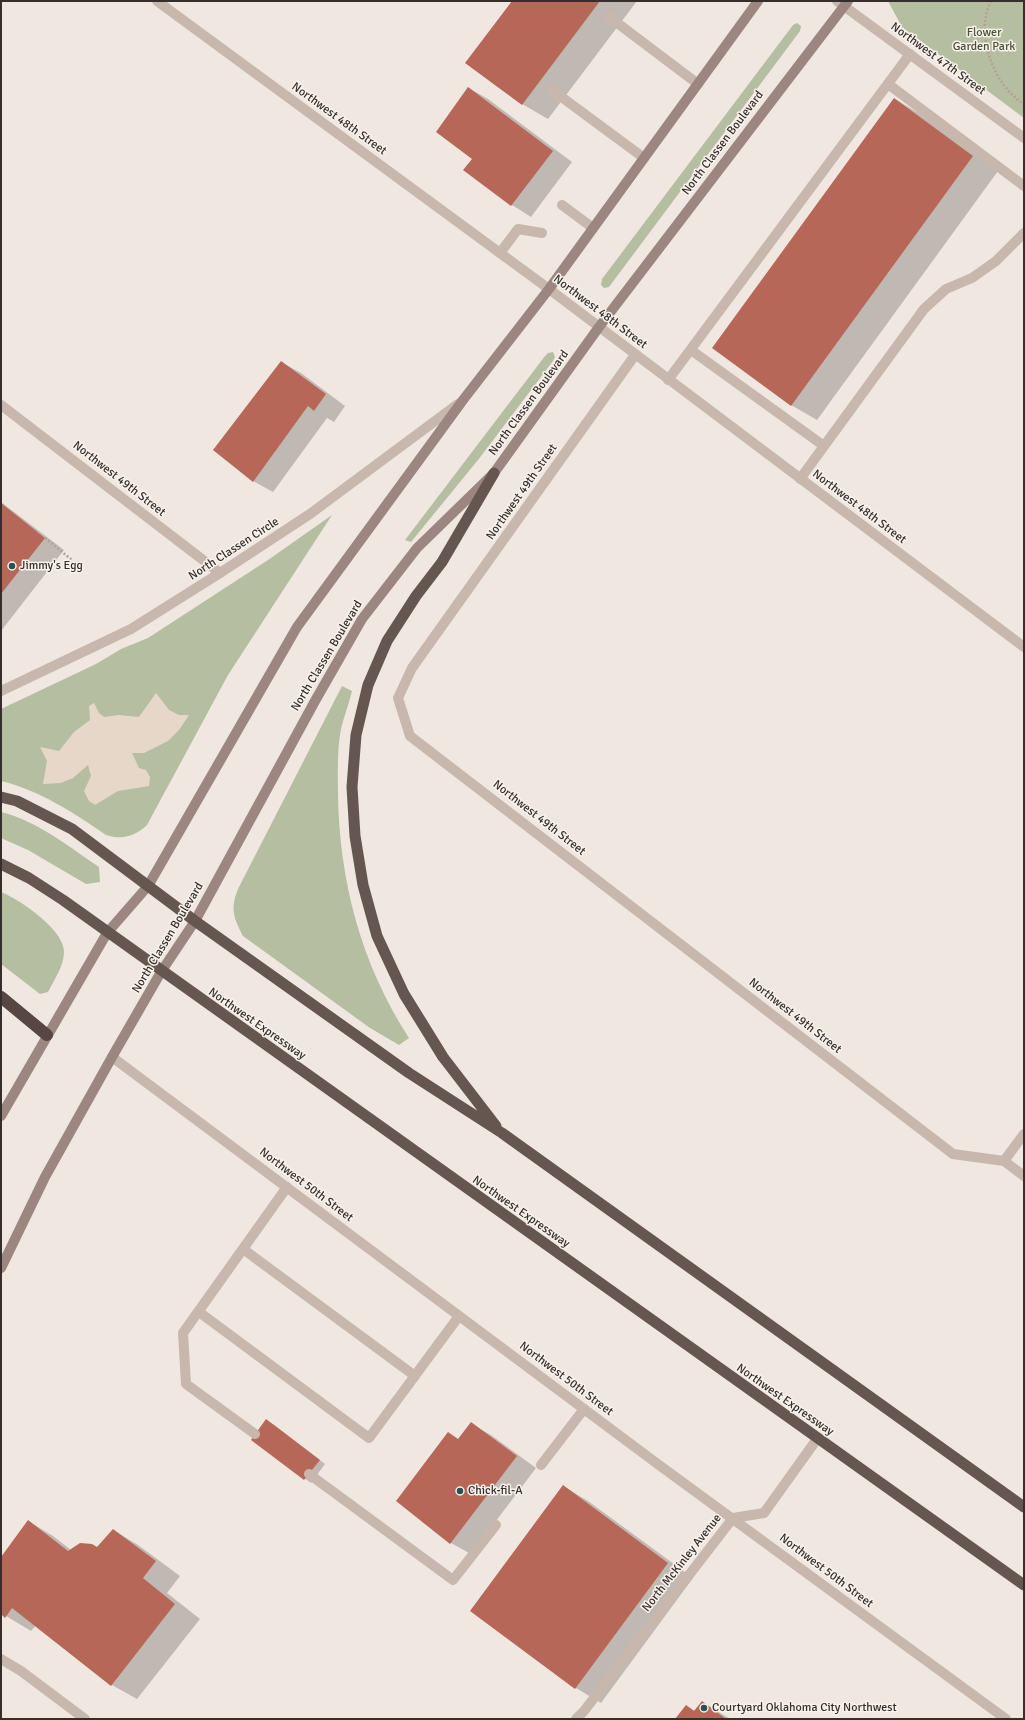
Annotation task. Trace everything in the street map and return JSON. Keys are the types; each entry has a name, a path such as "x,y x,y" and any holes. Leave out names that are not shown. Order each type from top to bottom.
{"highway":[{"path":"494,473 442,562 416,596 388,641 381,656 368,685 356,734 352,787 355,836 363,885 377,936 404,994 443,1057 502,1133"},
{"path":"1,797 16,801 72,829 195,921 409,1073 502,1133 1024,1507"},
{"name":"Northwest Expressway","path":"1,864 29,878 63,900 161,972 1024,1585"},
{"path":"1,998 47,1035"}],"main road":[{"path":"1,1116 107,933 148,886 297,627 463,400 549,290 758,1"},
{"name":"North Classen Boulevard","path":"1,1268 46,1177 112,1056 161,972 195,921 315,701 362,619 417,548 494,473 599,327 843,3"}],"street":[{"name":"Northwest 48th Street","path":"157,1 500,253 1024,647"},
{"name":"Northwest 47th Street","path":"843,3 1024,138"},
{"path":"608,16 698,84"},
{"path":"668,380 910,54"},
{"path":"888,84 1024,186"},
{"path":"552,90 644,158"},
{"path":"562,205 593,228"},
{"path":"500,253 518,229 542,233"},
{"path":"800,479 924,309 946,289 972,278 996,261 1024,233"},
{"path":"691,350 824,446"},
{"name":"Northwest 49th Street","path":"635,355 412,668 398,698 410,736 953,1154 1004,1161 1024,1176"},
{"name":"North Classen Circle","path":"1,690 130,629 220,573 310,514 463,400"},
{"name":"Northwest 49th Street","path":"1,405 220,573"},
{"name":"Northwest 50th Street","path":"112,1056 584,1409 1006,1719"},
{"path":"1004,1161 1024,1134"},
{"path":"255,1434 186,1384 183,1333 287,1187"},
{"path":"243,1249 415,1376"},
{"path":"199,1312 369,1438 459,1316"},
{"path":"541,1465 584,1409"},
{"name":"North McKinley Avenue","path":"576,1719 584,1711 733,1518 764,1513 817,1439"},
{"path":"309,1474 452,1580 496,1525"},
{"path":"1,1659 21,1671 85,1719"}],"path":[{"path":"991,1 986,25 986,48 994,69 1006,89 1024,104"},
{"path":"45,538 72,560"}],"green space":[{"name":"Flower Garden Park","path":"888,1 1024,1 1024,118 902,27"},
{"path":"797,23 801,26 800,31 609,287 604,288 601,285 602,279 793,25"},
{"path":"553,352 555,357 553,361 478,460 411,542 405,540 545,356 548,353"},
{"path":"332,515 228,675 147,825 133,835 117,837 106,835 56,803 29,790 1,781 1,709 96,664 121,649 148,638 268,560"},
{"path":"342,686 352,691 341,729 338,753 339,825 343,858 348,889 366,951 392,1010 409,1038 399,1045 370,1028 243,936 234,912 234,900 239,887"},
{"path":"1,812 27,821 40,828 99,867 100,882 86,884 28,850 1,838"},
{"path":"1,892 19,901 40,916 57,934 62,943 64,957 48,992 40,994 1,964"}],"shaded area":[{"path":"156,693 169,710 179,715 189,715 179,730 168,741 144,753 132,753 139,768 146,770 150,777 149,786 118,791 95,805 89,801 84,791 91,776 88,765 73,778 61,783 43,784 47,761 40,747 59,751 74,732 90,720 89,706 94,703 99,713 104,717 118,715 139,717"}],"building":[{"path":"512,1 600,1 522,105 465,63"},
{"path":"468,87 553,151 511,206 463,170 472,159 436,132"},
{"path":"894,98 973,156 791,406 712,348"},
{"path":"281,361 326,394 314,411 308,406 253,482 213,450"},
{"name":"Jimmy's Egg","path":"1,503 45,538 1,594"},
{"path":"266,1419 320,1460 304,1480 251,1440"},
{"path":"471,1422 517,1456 450,1544 396,1501 448,1432 458,1439"},
{"path":"563,1485 668,1563 575,1689 470,1611"},
{"path":"28,1520 68,1551 80,1543 92,1544 97,1547 113,1529 156,1561 143,1578 175,1604 111,1686 12,1608 5,1618 1,1614 1,1557"},
{"name":"Courtyard Oklahoma City Northwest","path":"702,1701 726,1719 675,1719 686,1705 694,1711"}],"place":[{"name":"Jimmy's Egg","path":"12,566"},
{"name":"Chick-fil-A","path":"460,1491"},
{"name":"Courtyard Oklahoma City Northwest","path":"704,1708"}]}
